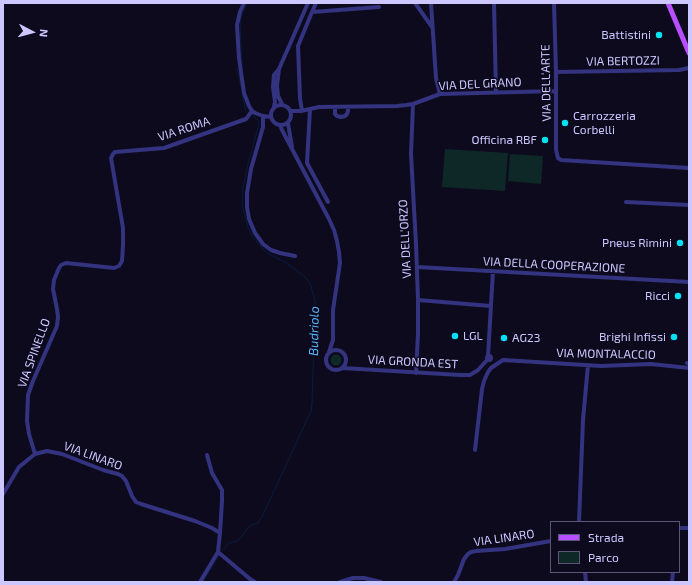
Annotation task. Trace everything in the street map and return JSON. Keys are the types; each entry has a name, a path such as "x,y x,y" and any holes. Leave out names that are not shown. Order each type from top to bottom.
{"main road":[{"path":"668,3 689,53"}],"street":[{"path":"244,3 237,21 239,58 244,93 252,111 263,116 271,117 271,111 275,102 273,87 274,75 279,69 309,3"},
{"path":"302,111 298,46 316,3"},
{"path":"415,3 432,28"},
{"path":"431,3 436,78 440,94"},
{"path":"494,3 496,92"},
{"name":"VIA DELL'ARTE","path":"554,3 556,150 558,158 561,160 689,168"},
{"path":"312,12 379,8"},
{"path":"279,69 278,96 282,104"},
{"name":"VIA BERTOZZI","path":"556,72 689,70"},
{"name":"VIA DEL GRANO","path":"291,114 319,108 397,106 413,104 440,94 556,91"},
{"path":"274,106 282,104 287,106 291,114 288,123 280,125"},
{"name":"VIA DELL'ORZO","path":"413,104 411,154 418,300 416,373"},
{"path":"335,107 335,114 341,117 347,114 348,107"},
{"path":"310,109 307,163 328,202"},
{"name":"VIA ROMA","path":"123,245 123,228 111,158 113,154 115,152 164,148 246,119 252,111"},
{"path":"263,116 262,127 251,169 247,193 249,219 255,233 263,244 271,250 295,256"},
{"name":"VIA GRONDA EST","path":"271,117 274,122 280,125 329,219 337,240 340,263 333,310 333,340 325,361 328,368 335,371 342,368 355,370 470,375 478,370 489,358"},
{"name":"VIA GRONDA EST","path":"288,123 293,151"},
{"path":"626,202 689,205"},
{"name":"VIA SPINELLO","path":"35,454 28,428 28,395 57,326 58,317 54,280 59,268 61,265 66,263 114,268 119,266 122,261 123,245"},
{"name":"VIA DELLA COOPERAZIONE","path":"417,267 689,282"},
{"path":"493,271 489,358 502,360"},
{"path":"418,300 491,306"},
{"name":"VIA GRONDA EST","path":"333,340 337,350 343,352 346,361 355,370"},
{"path":"329,352 337,350"},
{"path":"475,450 484,381 491,368 502,360"},
{"name":"VIA MONTALACCIO","path":"502,360 614,366 651,364 689,368"},
{"path":"342,368 346,364 346,361"},
{"path":"579,521 583,420 588,365"},
{"name":"VIA LINARO","path":"35,454 47,451 62,454 103,470 118,474 126,480 136,502 195,521 220,533"},
{"path":"3,494 19,467 35,454"},
{"path":"200,582 218,552 222,506 222,490 212,473 207,455"},
{"name":"VIA LINARO","path":"454,582 464,559 471,552 505,549 550,541"},
{"path":"218,552 255,582"},
{"path":"340,582 353,578 364,578 381,582"}],"green space":[{"path":"445,149 508,153 505,191 442,187"},
{"path":"510,154 543,156 541,184 508,181"},
{"path":"334,355 338,355 340,356 340,364 334,365 331,362 331,358"}],"waterway":[{"name":"Budriolo","path":"242,64 240,26 241,17 247,3"},
{"name":"Budriolo","path":"237,68 242,91"},
{"name":"Budriolo","path":"242,94 246,112"},
{"name":"Budriolo","path":"223,550 229,543 237,541 247,529 258,523 262,517 311,411 312,404 315,301 310,283 304,276 285,262 267,253 258,243 252,236 248,227 242,205 243,187 259,124 258,120 253,116"},
{"name":"Budriolo","path":"203,582 219,556"}],"place":[{"name":"Battistini","path":"659,35"},
{"name":"Carrozzeria Corbelli","path":"565,123"},
{"name":"Officina RBF","path":"545,140"},
{"name":"Pneus Rimini","path":"680,243"},
{"name":"Ricci","path":"678,296"},
{"name":"LGL","path":"455,336"},
{"name":"Brighi Infissi","path":"674,337"},
{"name":"AG23","path":"504,338"}]}
